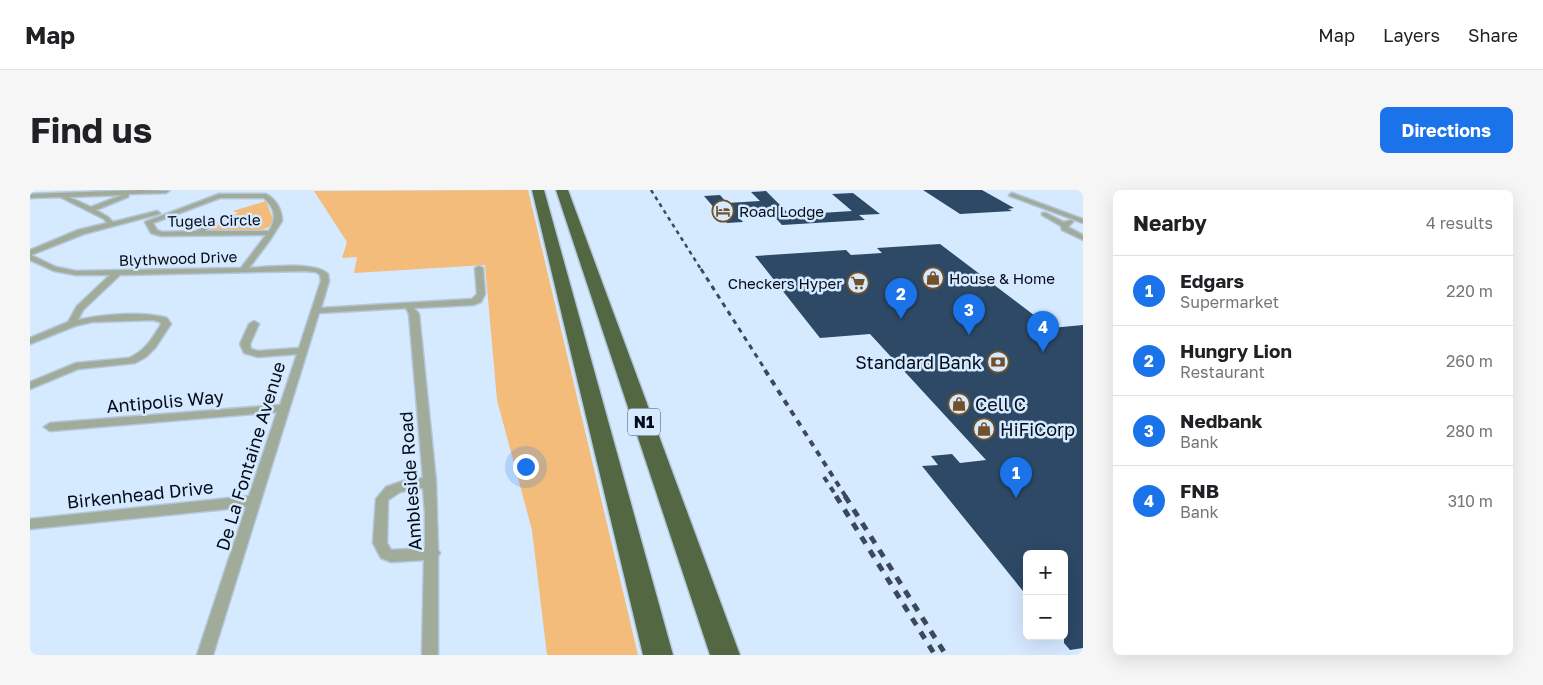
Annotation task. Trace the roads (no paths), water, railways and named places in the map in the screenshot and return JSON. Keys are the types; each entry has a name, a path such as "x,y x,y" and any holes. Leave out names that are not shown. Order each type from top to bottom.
{"highway":[{"name":"N1","path":"538,190 635,567"},
{"name":"N1","path":"562,190 725,655"},
{"path":"635,567 656,655"}],"street":[{"path":"32,250 111,224 164,211 212,190"},
{"path":"1004,190 1064,225 1068,231 1083,238"},
{"path":"30,196 166,191"},
{"path":"90,210 121,200 126,196 125,193"},
{"path":"62,195 106,218 111,224"},
{"name":"Tugela Circle","path":"243,270 270,233 279,218 269,198 261,195 219,196 149,222 154,231 161,234 270,233"},
{"path":"1012,195 1083,222"},
{"path":"1064,225 1072,221 1083,222"},
{"path":"197,234 212,223"},
{"name":"Blythwood Drive","path":"32,250 42,261 64,272 116,274 318,270"},
{"path":"314,311 468,303 478,300 481,294 478,268"},
{"name":"De La Fontaine Avenue","path":"205,655 282,408 325,281 324,274 318,270"},
{"path":"72,324 75,314 80,308 116,274"},
{"name":"Ambleside Road","path":"409,307 414,314 430,482 433,553 430,655"},
{"path":"30,341 72,324 92,319 154,317 164,320 166,324 150,350 139,358 131,361 76,366 30,386"},
{"path":"254,324 245,344 247,351 258,354 301,351"},
{"name":"Antipolis Way","path":"50,428 282,408"},
{"path":"430,482 393,489 385,494 382,499 380,543 386,554 391,556 433,553"},
{"name":"Birkenhead Drive","path":"30,524 254,501"}],"railway":[{"path":"651,190 702,271"},
{"path":"701,269 766,371"},
{"path":"765,370 846,497"},
{"path":"824,477 837,497"},
{"path":"836,496 935,655"},
{"path":"845,496 946,655"}],"place":[{"name":"Road Lodge","path":"723,211"},
{"name":"House & Home","path":"933,278"},
{"name":"Checkers Hyper","path":"858,283"},
{"name":"Hungry Lion","path":"901,319"},
{"name":"Nedbank","path":"969,335"},
{"name":"FNB","path":"1043,352"},
{"name":"Standard Bank","path":"998,362"},
{"name":"Cell C","path":"959,404"},
{"name":"HiFiCorp","path":"984,429"},
{"name":"Edgars","path":"1016,498"}]}
